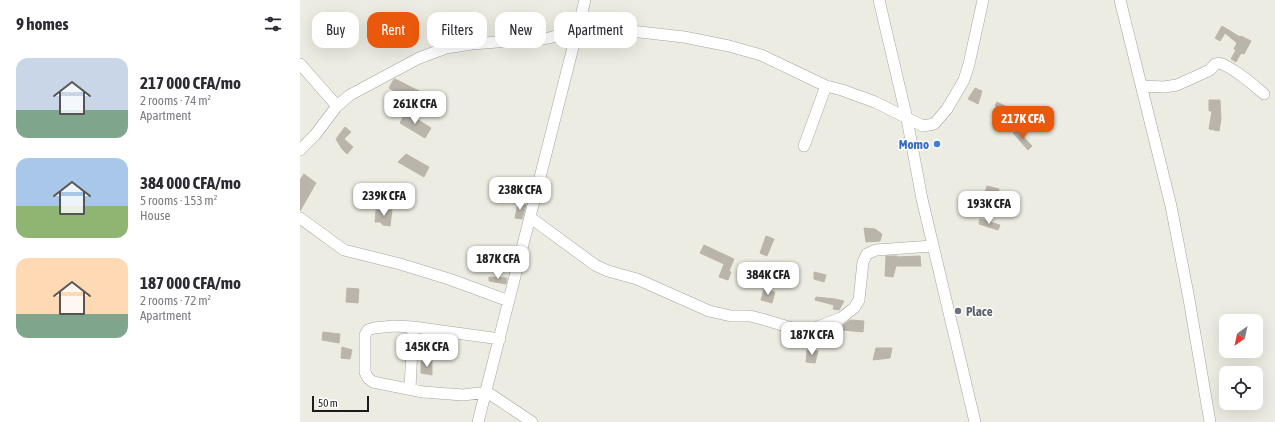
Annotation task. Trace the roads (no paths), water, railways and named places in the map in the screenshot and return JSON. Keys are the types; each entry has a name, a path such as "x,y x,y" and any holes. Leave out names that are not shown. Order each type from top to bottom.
{"street":[{"path":"582,12 585,0"},
{"path":"879,0 908,120 922,199 975,422"},
{"path":"637,32 684,37 729,46 761,55 826,86 875,102 908,120 923,126 929,126 934,124 947,109 964,80 983,0"},
{"path":"1120,0 1131,48 1163,168 1178,237 1210,422"},
{"path":"300,150 315,136 337,106 350,95 386,74 419,58 446,48 472,44 554,37"},
{"path":"478,422 487,392 573,48"},
{"path":"1142,86 1164,87 1177,85 1210,70 1215,64 1219,63 1228,67 1264,94"},
{"path":"300,64 337,106"},
{"path":"804,146 826,86"},
{"path":"300,218 344,250 400,264 509,301"},
{"path":"531,218 595,265 608,271 637,279 709,311 731,316 750,316 799,330 812,329 841,318 854,308 859,300 863,262 867,254 876,250 933,246"},
{"path":"500,339 413,327 394,326 374,328 368,330 365,335 365,372 368,378 373,382 410,388 423,392 463,395 487,392 532,422"},
{"path":"410,388 413,327"}],"place":[{"name":"Momo","path":"937,144"},
{"name":"Place","path":"958,311"}]}
